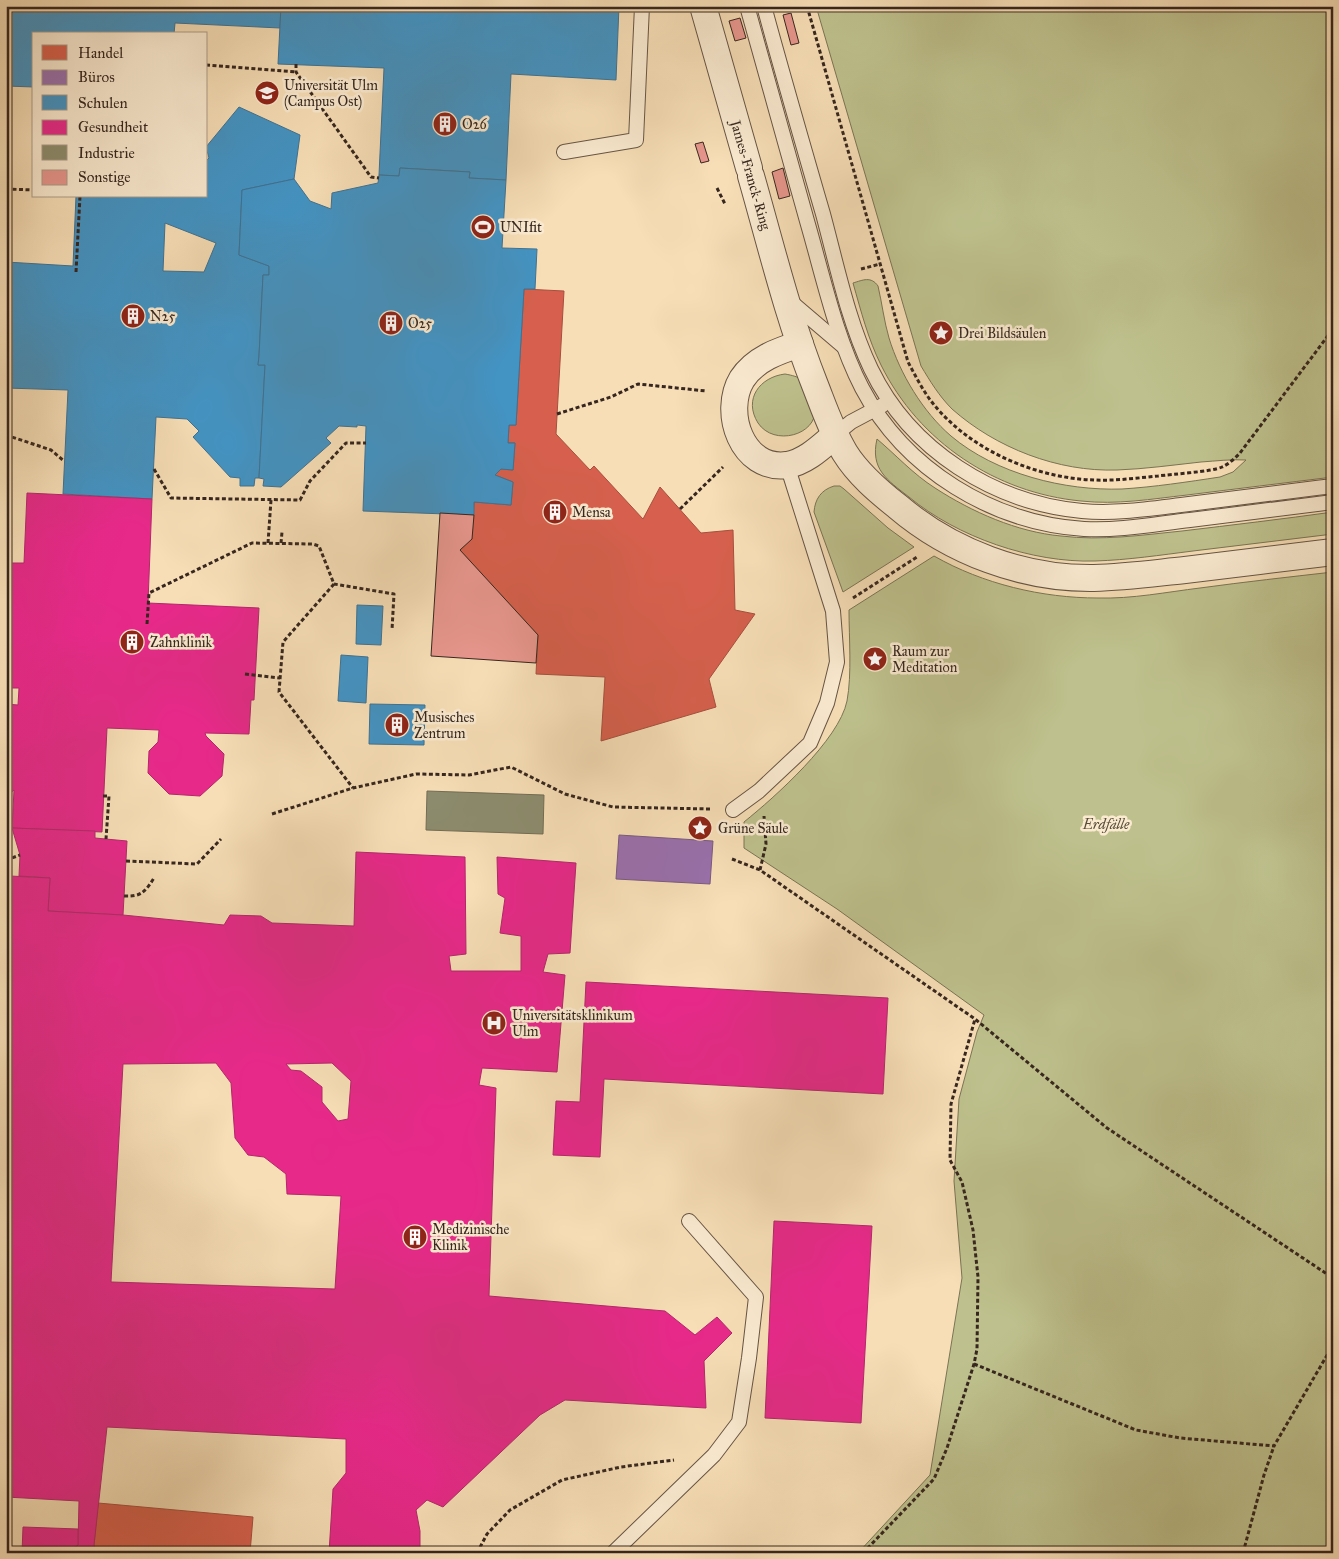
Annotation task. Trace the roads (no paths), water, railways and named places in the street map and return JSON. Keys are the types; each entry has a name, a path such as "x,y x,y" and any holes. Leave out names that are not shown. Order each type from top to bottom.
{"street":[{"name":"James-Franck-Ring","path":"703,6 785,297 824,411 846,454 860,472 882,494 910,518 943,540 999,562 1035,573 1085,578 1126,576 1333,552"},
{"path":"800,344 768,356 749,371 742,380 736,392 733,410 736,428 745,446 759,459 767,463 787,465 800,461 811,454 835,434"}],"lane":[{"path":"564,152 636,140 642,6"},
{"path":"747,6 844,348 862,388 875,409 910,452 938,476 971,497 992,507 1042,523 1078,528 1107,529 1333,502"},
{"path":"764,6 857,334 872,370 890,401 919,436 938,453 960,469 999,490 1053,507 1083,512 1160,507 1333,486"},
{"path":"785,297 872,370"},
{"path":"800,344 829,334"},
{"path":"835,434 850,422 890,401"},
{"path":"733,810 759,791 810,743 827,703 837,662 833,611 787,465"},
{"path":"613,1553 714,1455 739,1422 756,1297 689,1221"}],"place":[{"name":"Universität Ulm (Campus Ost)","path":"267,93"},
{"name":"O26","path":"445,124"},
{"name":"UNIfit","path":"483,227"},
{"name":"N25","path":"133,316"},
{"name":"O25","path":"391,323"},
{"name":"Drei Bildsäulen","path":"941,333"},
{"name":"Mensa","path":"555,512"},
{"name":"Zahnklinik","path":"132,642"},
{"name":"Raum zur Meditation","path":"875,659"},
{"name":"Musisches Zentrum","path":"397,725"},
{"name":"Grüne Säule","path":"700,828"},
{"name":"Universitätsklinikum Ulm","path":"494,1023"},
{"name":"Medizinische Klinik","path":"415,1237"}],"park label":[{"name":"Erdfälle","path":"1106,824"}]}
